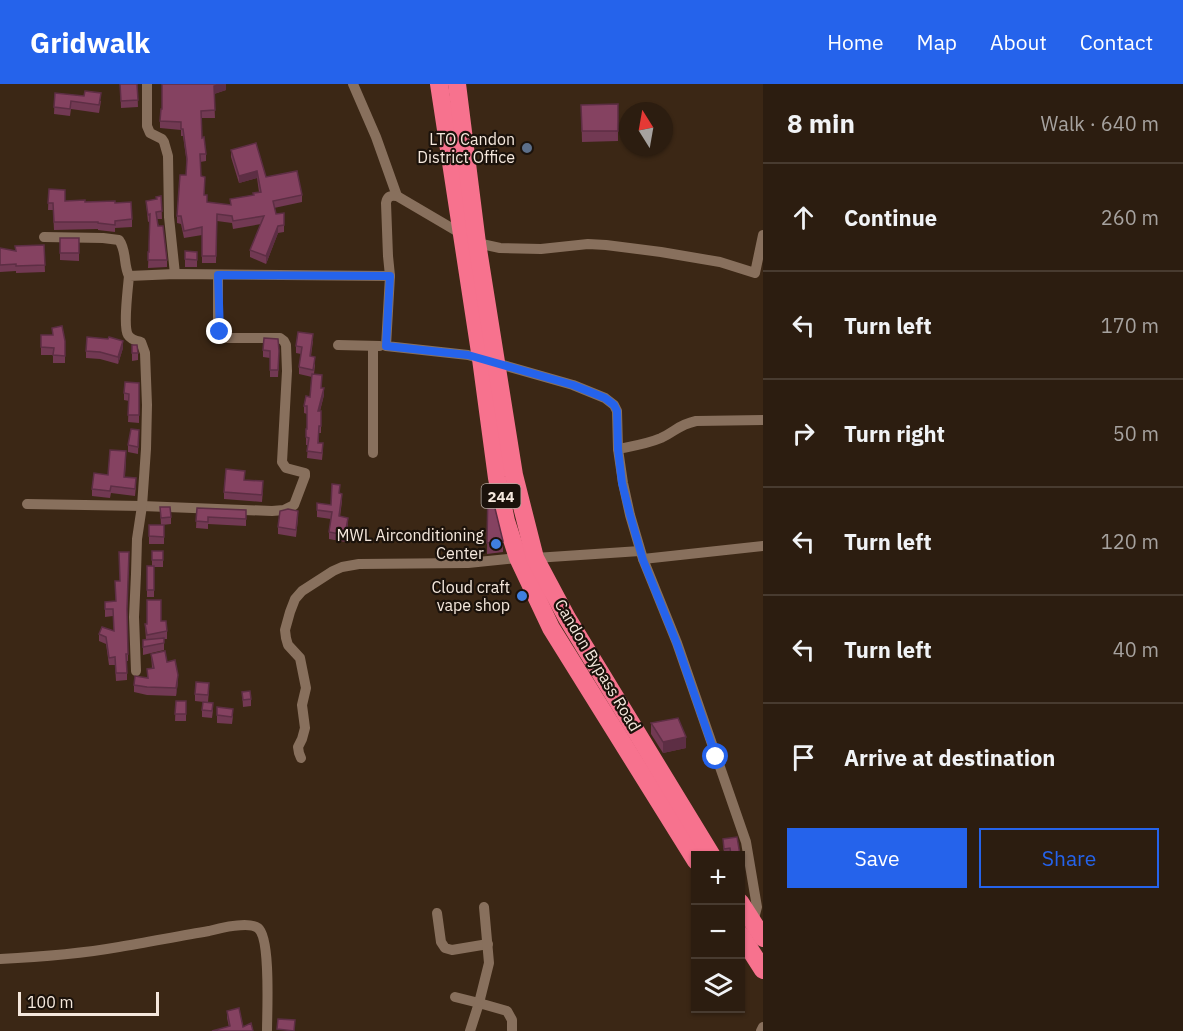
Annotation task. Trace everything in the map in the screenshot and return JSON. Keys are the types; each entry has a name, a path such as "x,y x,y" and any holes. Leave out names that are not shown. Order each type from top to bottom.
{"highway":[{"name":"Candon Bypass Road","path":"439,84 461,232 489,362"},
{"name":"Candon Bypass Road","path":"457,84 477,243 489,362 497,478 506,521 526,558 551,628 709,851"},
{"name":"Candon Bypass Road","path":"631,741 691,852"},
{"path":"742,905 747,928 763,970"},
{"path":"747,928 763,938"}],"street":[{"path":"147,84 147,126 150,133 162,139 168,156 169,217 175,274"},
{"path":"352,84 376,137 397,196"},
{"path":"386,346 390,276 386,204 389,197 397,196 477,243 500,248 606,245 720,262 759,274 763,235"},
{"path":"44,237 103,238 119,240 123,246 125,266 129,276 126,326 131,339 141,342 145,353 147,416 142,506 137,540 134,617 136,671"},
{"path":"129,276 175,274 390,276"},
{"path":"27,504 273,512 294,505 305,479 305,473 286,468 282,462 286,371 284,341 280,338 221,336 218,275"},
{"path":"338,345 373,345 468,355 573,385 614,405 617,411 622,483 642,555 677,644 746,842 757,907 747,928"},
{"path":"373,345 373,453"},
{"path":"618,449 661,438 685,423 763,420"},
{"path":"301,758 298,747 305,728 302,705 306,688 305,678 300,658 288,645 285,630 295,599 333,571 359,564 468,563 526,558 642,555 763,546"},
{"path":"470,1031 489,969 490,955 484,907"},
{"path":"438,913 441,942 445,948 452,950 488,944"},
{"path":"0,959 55,956 249,924 262,932 264,939 267,969 267,1031"},
{"path":"455,997 507,1011 512,1020 512,1031"}],"building":[{"path":"120,84 137,84 138,100 121,101"},
{"path":"162,84 223,84 214,86 215,110 201,111 202,138 204,137 206,154 200,154 201,176 205,177 204,195 207,195 207,202 231,205 230,199 261,192 257,171 239,176 231,150 256,143 266,177 297,171 302,195 273,201 276,214 284,213 284,225 278,226 266,256 250,250 264,216 233,221 232,216 217,214 216,256 202,256 202,227 184,231 181,216 177,216 180,175 186,175 187,159 183,129 181,129 181,122 160,121"},
{"path":"85,91 101,93 99,105 71,101 70,109 54,107 55,93 84,96"},
{"path":"618,104 618,131 582,131 581,105"},
{"path":"49,189 65,190 65,201 131,202 132,219 115,221 115,225 98,222 54,222 53,203 48,203"},
{"path":"161,196 162,211 156,212 158,226 163,226 167,260 148,260 150,214 148,215 146,201"},
{"path":"60,238 79,238 79,253 60,253"},
{"path":"44,245 45,265 0,265 0,248 16,251 15,246"},
{"path":"185,251 197,252 197,260 185,259"},
{"path":"62,326 65,356 53,355 54,348 41,347 41,335 53,335 52,328"},
{"path":"298,332 313,334 310,356 315,357 313,370 299,367 302,347 296,346"},
{"path":"87,337 108,339 109,337 123,341 118,357 86,351"},
{"path":"264,338 278,339 278,370 270,370 270,351 263,350"},
{"path":"132,345 137,345 138,353 132,353"},
{"path":"312,374 322,375 321,388 324,388 318,411 321,411 321,426 319,426 318,443 323,443 322,453 307,451 309,438 306,437 307,406 304,406 306,396 310,397"},
{"path":"125,382 139,383 139,415 128,415 129,394 124,393"},
{"path":"131,429 139,430 138,447 128,445"},
{"path":"110,450 126,451 124,477 136,478 135,489 111,486 110,491 92,489 94,473 108,475"},
{"path":"226,469 245,471 244,480 263,481 262,495 224,492"},
{"path":"332,484 340,485 339,493 342,494 339,516 348,518 345,535 329,532 332,512 317,510 317,503 331,505"},
{"path":"490,488 503,541 487,543 488,489"},
{"path":"160,507 170,507 171,517 161,518"},
{"path":"197,508 246,510 246,519 208,517 208,522 196,521"},
{"path":"288,509 298,511 296,530 278,527 280,511"},
{"path":"149,525 164,525 164,537 149,536"},
{"path":"152,551 163,551 163,560 152,560"},
{"path":"119,552 129,552 127,673 116,673 115,657 109,658 106,637 99,634 102,627 114,631 113,609 105,609 105,602 116,601 115,581 120,581"},
{"path":"147,566 154,566 154,590 147,590"},
{"path":"147,600 161,600 161,621 166,621 167,631 147,635 145,624 147,624"},
{"path":"164,638 164,643 143,647 143,640"},
{"path":"165,651 167,662 175,660 178,675 176,688 134,685 135,676 148,678 147,669 154,668 151,654"},
{"path":"196,682 209,683 208,695 195,694"},
{"path":"250,691 251,699 243,700 242,692"},
{"path":"176,701 186,701 186,714 175,714"},
{"path":"203,702 213,703 212,711 202,710"},
{"path":"217,707 233,709 232,717 217,715"},
{"path":"678,718 686,737 663,742 651,723"},
{"path":"737,837 739,851 724,849 723,839"},
{"path":"239,1008 243,1027 251,1023 253,1031 212,1031 230,1026 227,1011"},
{"path":"278,1019 295,1020 294,1031 277,1029"}],"place":[{"name":"LTO Candon District Office","path":"527,148"},
{"name":"MWL Airconditioning Center","path":"496,544"},
{"name":"Cloud craft vape shop","path":"522,596"}],"route":[{"path":"220,332 218,275 390,276 386,346 468,355 573,385 605,398 614,405 618,419 618,449 622,483 643,560 677,644 716,757"}]}
